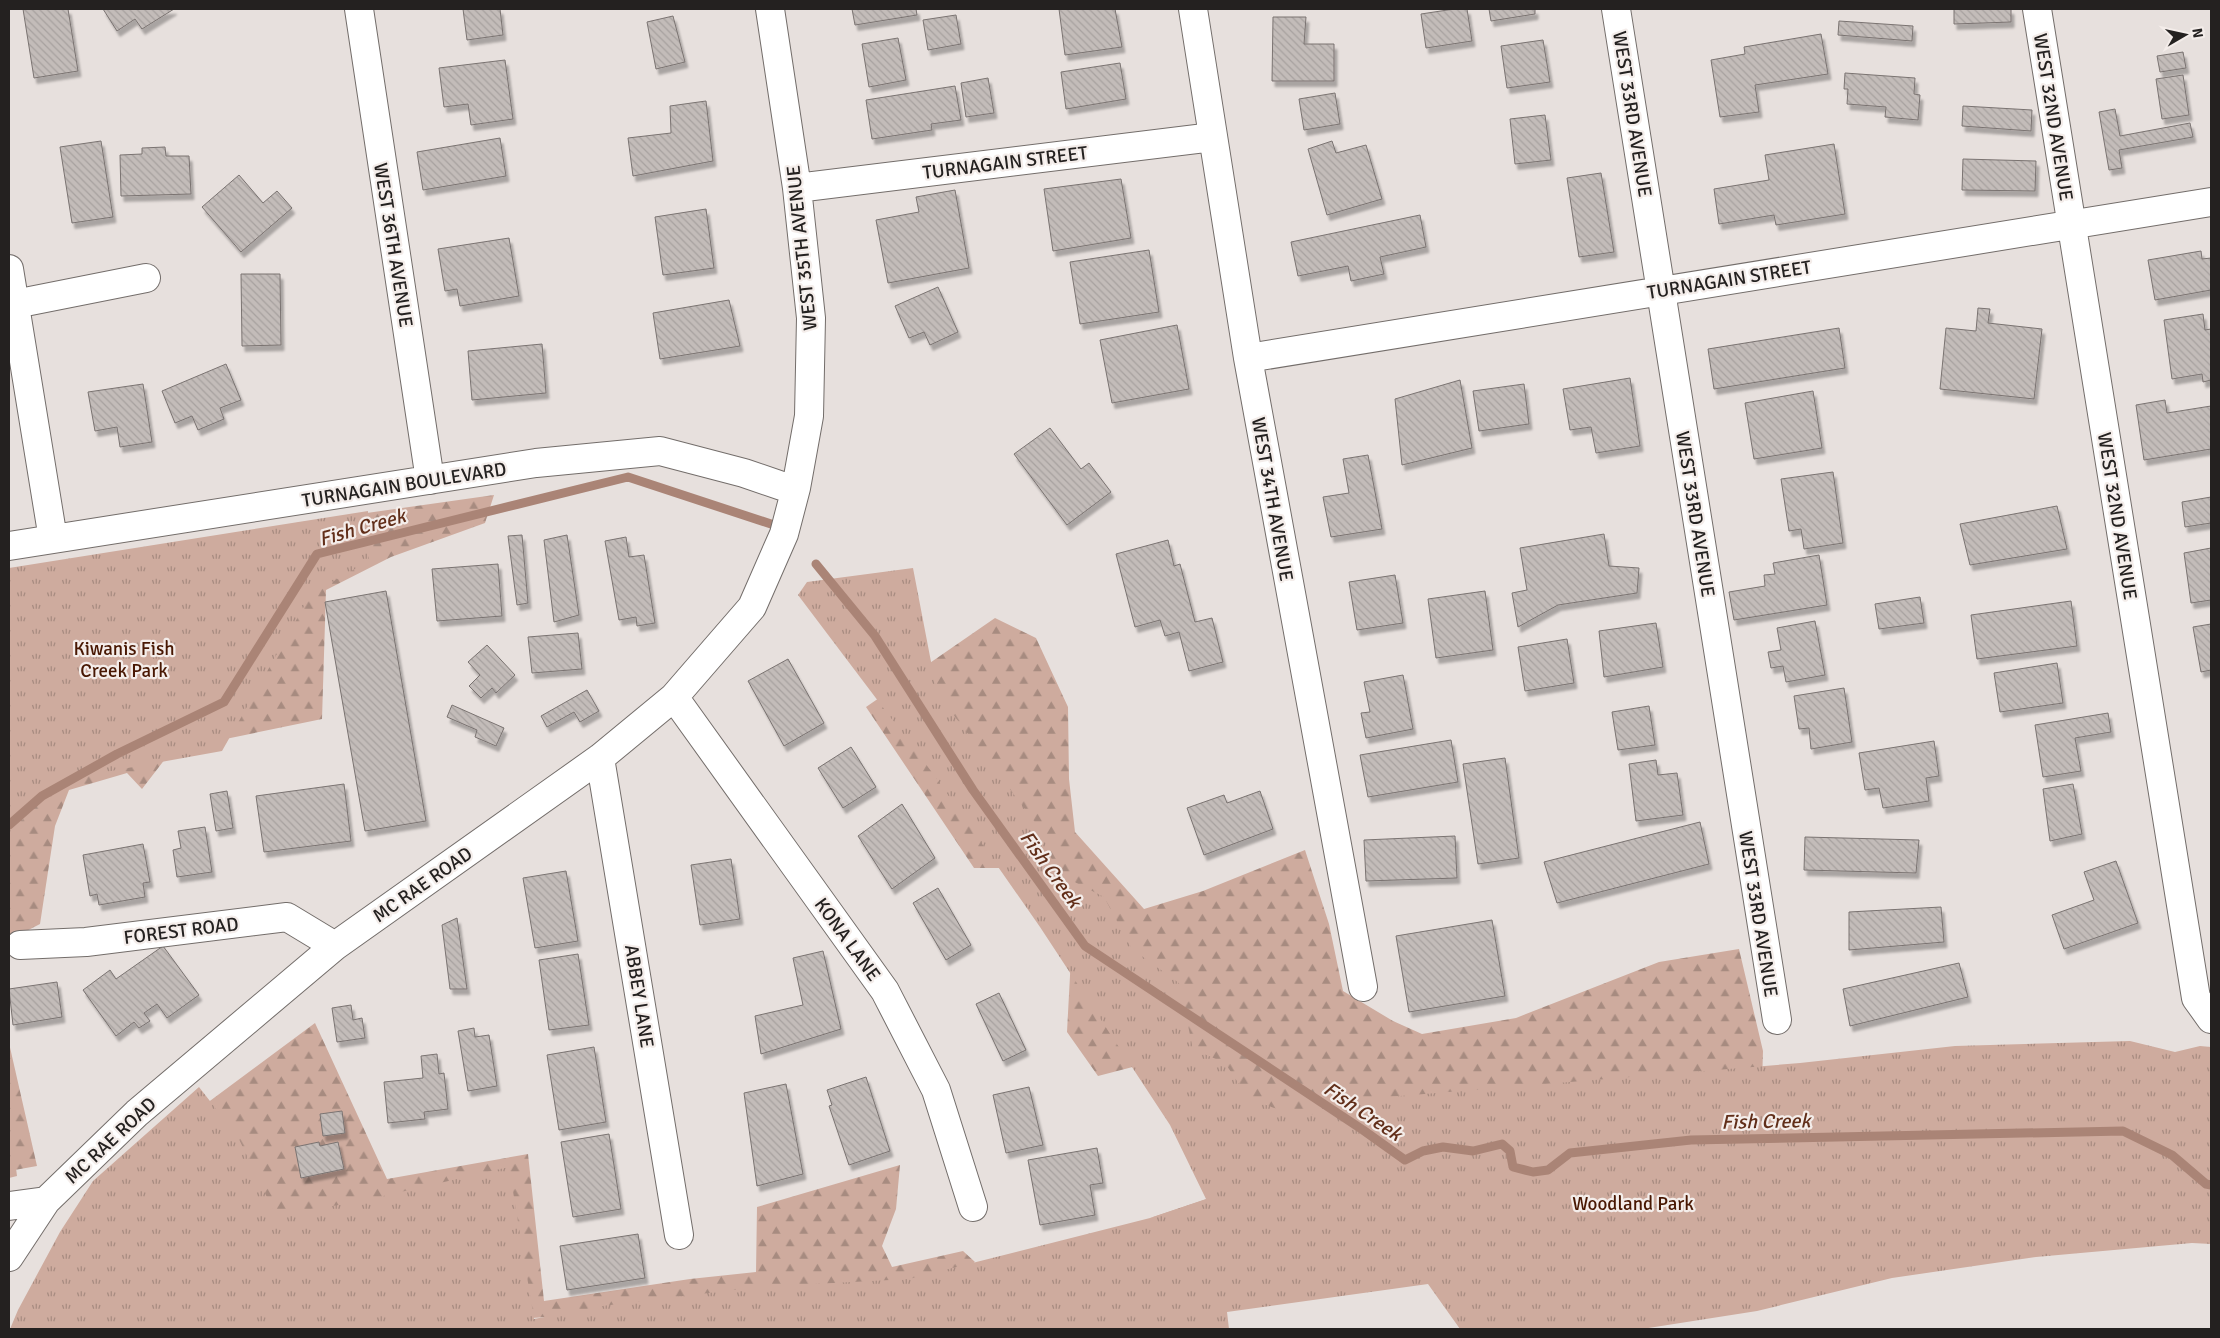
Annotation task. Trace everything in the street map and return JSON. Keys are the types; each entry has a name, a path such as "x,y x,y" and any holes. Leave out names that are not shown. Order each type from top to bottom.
{"street":[{"name":"WEST 36TH AVENUE","path":"359,9 430,480"},
{"name":"WEST 35TH AVENUE","path":"770,9 797,188 811,318 809,416 796,488"},
{"name":"WEST 34TH AVENUE","path":"1193,9 1248,358 1363,987"},
{"name":"WEST 33RD AVENUE","path":"1616,9 1777,1020"},
{"name":"WEST 32ND AVENUE","path":"2037,9 2196,998 2211,1020"},
{"name":"TURNAGAIN STREET","path":"797,188 1213,137"},
{"name":"TURNAGAIN STREET","path":"1248,358 2211,202"},
{"path":"9,269 53,539"},
{"path":"15,304 146,278"},
{"name":"TURNAGAIN BOULEVARD","path":"9,546 536,463 660,451 744,473 782,486 796,488"},
{"name":"MC RAE ROAD","path":"9,1257 46,1201 137,1113 335,946 600,758 674,697 752,607 784,534 796,488"},
{"name":"KONA LANE","path":"674,697 886,991 936,1090 973,1207"},
{"name":"ABBEY LANE","path":"600,758 679,1235"},
{"name":"FOREST ROAD","path":"20,945 86,942 288,918 335,946"},
{"path":"9,1206 46,1201"}],"green space":[{"path":"494,495 485,523 391,557 326,590 322,719 172,750 142,789 127,773 69,790 55,826 40,924 9,940 9,775 296,523"},
{"name":"Kiwanis Fish Creek Park","path":"368,511 369,561 311,594 222,751 100,773 30,792 9,869 9,568"},
{"name":"Woodland Park","path":"913,568 937,693 1040,829 1057,873 1104,897 1132,949 1179,983 1193,1049 1225,1063 1249,1099 1300,1117 1388,1097 1800,1063 1955,1046 2130,1041 2175,1052 2200,1046 2211,1047 2211,1244 2192,1243 2036,1257 1892,1278 1757,1311 1642,1329 1460,1329 1428,1284 1227,1312 1229,1329 10,1329 18,1310 60,1232 93,1181 199,1087 238,1137 275,1214 353,1203 509,1167 534,1319 602,1306 758,1287 909,1279 1150,1218 1206,1199 1170,1125 1040,927 934,775 798,595 807,582"},
{"path":"995,618 1036,638 1068,707 1069,779 1075,832 1144,909 1203,891 1305,850 1329,924 1343,991 1393,1021 1422,1034 1516,1018 1659,962 1739,949 1763,1051 1762,1083 1313,1185 1150,1218 1207,1199 1148,1063 1098,1076 1067,1032 1071,957 1008,868 974,868 866,707"},
{"path":"315,1023 387,1179 528,1154 544,1301 690,1279 756,1272 757,1207 900,1165 896,1209 882,1246 892,1267 963,1251 975,1262 888,1329 559,1329 546,1317 374,1329 106,1178"},
{"path":"9,1043 37,1166 9,1171"},
{"path":"9,1113 17,1176 9,1178"}],"building":[{"path":"23,9 68,9 78,71 34,78"},
{"path":"103,9 174,9 142,29 135,19 117,31"},
{"path":"463,9 500,9 503,35 467,40"},
{"path":"852,9 916,9 917,15 855,25"},
{"path":"1059,9 1115,9 1122,47 1065,55"},
{"path":"1467,9 1472,41 1426,48 1421,14"},
{"path":"1489,9 1535,9 1535,14 1491,21"},
{"path":"1954,9 2011,9 2011,22 1954,24"},
{"path":"956,15 961,44 928,50 923,20"},
{"path":"673,16 685,62 656,69 647,22"},
{"path":"1273,17 1306,17 1304,44 1334,44 1334,81 1272,81"},
{"path":"1839,21 1913,26 1912,41 1838,35"},
{"path":"1821,34 1828,74 1755,85 1759,112 1720,117 1711,60 1745,54 1744,47"},
{"path":"898,38 906,80 869,87 862,44"},
{"path":"1543,40 1550,82 1507,88 1501,46"},
{"path":"2183,52 2186,68 2160,72 2157,56"},
{"path":"505,60 513,119 471,125 468,104 444,107 439,68"},
{"path":"1120,63 1126,99 1066,109 1061,72"},
{"path":"1845,73 1915,78 1914,94 1920,95 1918,120 1885,117 1886,107 1847,104 1848,89 1844,89"},
{"path":"2183,75 2189,115 2162,119 2156,79"},
{"path":"988,78 994,113 966,117 961,83"},
{"path":"955,86 961,120 931,124 932,130 872,139 866,100"},
{"path":"1335,93 1340,124 1304,130 1299,99"},
{"path":"706,101 713,161 633,176 628,138 671,133 670,106"},
{"path":"1963,106 2032,110 2031,131 1962,126"},
{"path":"2115,109 2120,136 2190,123 2193,137 2119,150 2122,168 2109,170 2099,112"},
{"path":"1545,115 1551,160 1515,164 1510,119"},
{"path":"500,138 506,176 423,190 417,152"},
{"path":"101,141 113,217 72,223 60,147"},
{"path":"1332,141 1336,153 1366,145 1382,199 1327,215 1308,149"},
{"path":"1834,144 1845,214 1776,225 1774,215 1719,224 1714,189 1769,180 1765,155"},
{"path":"165,147 166,156 189,156 191,194 121,196 120,155 142,154 142,148"},
{"path":"1963,159 2036,161 2035,191 1962,190"},
{"path":"1601,173 1614,252 1579,257 1567,178"},
{"path":"239,175 263,203 277,191 292,208 241,252 202,207"},
{"path":"1121,179 1131,238 1053,251 1044,189"},
{"path":"955,190 969,268 888,283 876,220 919,212 916,197"},
{"path":"706,209 714,268 663,275 655,217"},
{"path":"1420,215 1426,247 1380,257 1384,274 1351,281 1348,266 1298,276 1291,242"},
{"path":"509,238 519,296 460,306 457,289 445,291 438,249"},
{"path":"1149,250 1159,312 1080,324 1070,262"},
{"path":"2201,251 2202,259 2211,258 2211,290 2155,300 2148,260"},
{"path":"241,274 280,274 281,345 242,346"},
{"path":"938,287 958,332 930,345 924,332 909,338 895,306"},
{"path":"729,300 740,346 660,359 653,313"},
{"path":"1978,308 1990,309 1988,323 2042,329 2034,399 1940,389 1946,328 1976,331"},
{"path":"2203,314 2205,330 2211,329 2211,380 2203,382 2202,374 2172,379 2164,320"},
{"path":"1177,325 1189,389 1112,403 1100,340"},
{"path":"1839,328 1845,368 1714,389 1708,349"},
{"path":"542,344 546,393 472,400 468,351"},
{"path":"226,364 241,400 220,408 224,419 198,430 192,416 175,423 162,391"},
{"path":"1630,378 1640,446 1596,453 1591,427 1570,430 1563,389"},
{"path":"1460,380 1472,448 1402,465 1395,399"},
{"path":"143,384 152,442 120,447 117,427 95,431 88,392"},
{"path":"1524,384 1529,424 1479,431 1473,391"},
{"path":"1813,391 1822,448 1754,459 1745,403"},
{"path":"2165,400 2167,413 2211,406 2211,449 2144,460 2136,405"},
{"path":"1050,428 1081,469 1089,463 1111,492 1067,525 1014,454"},
{"path":"1368,455 1382,529 1331,537 1323,497 1349,493 1343,459"},
{"path":"1833,472 1843,543 1804,549 1801,529 1789,531 1781,479"},
{"path":"2211,497 2211,523 2185,527 2182,502"},
{"path":"2057,506 2067,549 1970,565 1960,524"},
{"path":"1604,534 1609,566 1639,568 1637,593 1558,605 1518,627 1512,593 1527,590 1520,548"},
{"path":"522,535 528,603 517,605 508,536"},
{"path":"567,535 579,615 554,622 544,540"},
{"path":"626,537 629,557 644,555 655,623 637,626 636,617 619,620 605,541"},
{"path":"1168,540 1174,566 1180,564 1195,622 1212,618 1223,662 1189,671 1179,632 1165,636 1160,620 1135,627 1116,554"},
{"path":"2211,548 2211,600 2191,603 2184,553"},
{"path":"1819,555 1827,605 1734,620 1729,592 1765,586 1764,575 1775,574 1773,563"},
{"path":"498,564 502,616 437,621 432,569"},
{"path":"1395,575 1403,623 1357,630 1349,582"},
{"path":"386,591 426,821 365,831 325,602"},
{"path":"1485,591 1493,650 1436,658 1428,599"},
{"path":"1920,597 1924,623 1879,629 1875,604"},
{"path":"2071,601 2077,646 1977,659 1971,615"},
{"path":"1815,621 1825,675 1786,682 1783,666 1771,668 1768,652 1781,650 1777,628"},
{"path":"1656,623 1663,667 1604,677 1599,631"},
{"path":"2211,624 2211,670 2201,672 2193,627"},
{"path":"578,633 582,669 532,673 528,637"},
{"path":"1567,639 1574,683 1525,691 1518,647"},
{"path":"487,645 515,675 496,693 492,688 481,698 469,686 480,675 468,662"},
{"path":"788,659 824,723 784,746 748,681"},
{"path":"2057,663 2063,703 2000,712 1994,673"},
{"path":"1403,675 1413,729 1366,738 1361,713 1370,712 1364,682"},
{"path":"1844,688 1852,742 1811,749 1809,728 1799,729 1794,696"},
{"path":"587,690 599,711 580,722 574,712 547,727 541,716"},
{"path":"452,705 504,728 496,746 475,737 477,730 447,717"},
{"path":"1649,706 1655,745 1618,750 1612,712"},
{"path":"2108,713 2111,732 2075,738 2081,771 2043,777 2035,725"},
{"path":"1451,740 1458,782 1368,797 1360,755"},
{"path":"1934,741 1939,776 1926,778 1929,801 1883,808 1879,788 1865,790 1859,753"},
{"path":"851,747 876,787 843,808 818,768"},
{"path":"1505,758 1519,858 1478,864 1463,764"},
{"path":"1656,760 1658,775 1677,773 1683,815 1636,821 1629,764"},
{"path":"344,784 351,841 264,852 256,796"},
{"path":"2073,784 2082,834 2050,841 2043,789"},
{"path":"227,791 233,828 216,831 210,794"},
{"path":"1260,791 1273,829 1204,855 1187,808 1224,795 1227,803"},
{"path":"902,804 935,858 892,889 858,836"},
{"path":"1700,822 1709,864 1557,903 1544,862"},
{"path":"205,827 212,872 177,877 173,850 181,848 178,831"},
{"path":"1455,836 1457,878 1366,881 1364,840"},
{"path":"1805,837 1919,840 1916,873 1804,870"},
{"path":"143,844 150,882 143,883 145,897 99,905 97,894 90,896 83,855"},
{"path":"731,859 740,919 700,925 691,865"},
{"path":"2116,861 2138,923 2064,949 2052,915 2094,900 2084,872"},
{"path":"566,871 578,941 535,948 523,878"},
{"path":"938,888 971,945 946,960 913,903"},
{"path":"1941,907 1944,942 1849,950 1849,912"},
{"path":"457,918 467,989 450,989 442,925"},
{"path":"1492,920 1505,996 1409,1012 1396,936"},
{"path":"163,946 199,995 167,1018 157,1004 144,1013 150,1021 139,1028 134,1022 116,1036 83,990 110,970 116,979"},
{"path":"823,951 841,1029 761,1054 755,1016 803,1005 793,958"},
{"path":"578,954 589,1025 549,1030 539,960"},
{"path":"1959,963 1968,997 1850,1026 1843,989"},
{"path":"57,982 62,1017 13,1025 9,989"},
{"path":"999,993 1026,1050 1003,1061 976,1004"},
{"path":"351,1005 353,1020 362,1018 365,1038 337,1042 332,1008"},
{"path":"474,1028 475,1037 489,1035 497,1086 468,1091 458,1031"},
{"path":"594,1047 606,1122 559,1130 547,1055"},
{"path":"437,1054 439,1074 444,1073 448,1109 424,1112 425,1119 388,1123 384,1082 423,1078 421,1056"},
{"path":"866,1077 890,1151 849,1165 829,1106 832,1105 827,1090"},
{"path":"786,1084 803,1174 757,1186 744,1093"},
{"path":"1029,1087 1043,1145 1006,1153 993,1095"},
{"path":"342,1111 345,1133 323,1136 320,1114"},
{"path":"609,1134 621,1209 573,1217 561,1142"},
{"path":"319,1142 320,1146 338,1142 344,1169 301,1178 295,1147"},
{"path":"1097,1148 1103,1183 1090,1185 1095,1215 1040,1225 1028,1160"},
{"path":"638,1234 645,1278 567,1290 560,1246"}],"waterway":[{"name":"Fish Creek","path":"9,825 42,796 117,754 224,702 317,554 628,477 783,528"},
{"name":"Fish Creek","path":"816,564 875,636 973,790 1085,946 1363,1130 1405,1160 1423,1151 1443,1147 1473,1151 1502,1144 1510,1151 1513,1167 1533,1172 1548,1170 1570,1153 1691,1140 2123,1131 2172,1155 2206,1184 2211,1185"}]}
